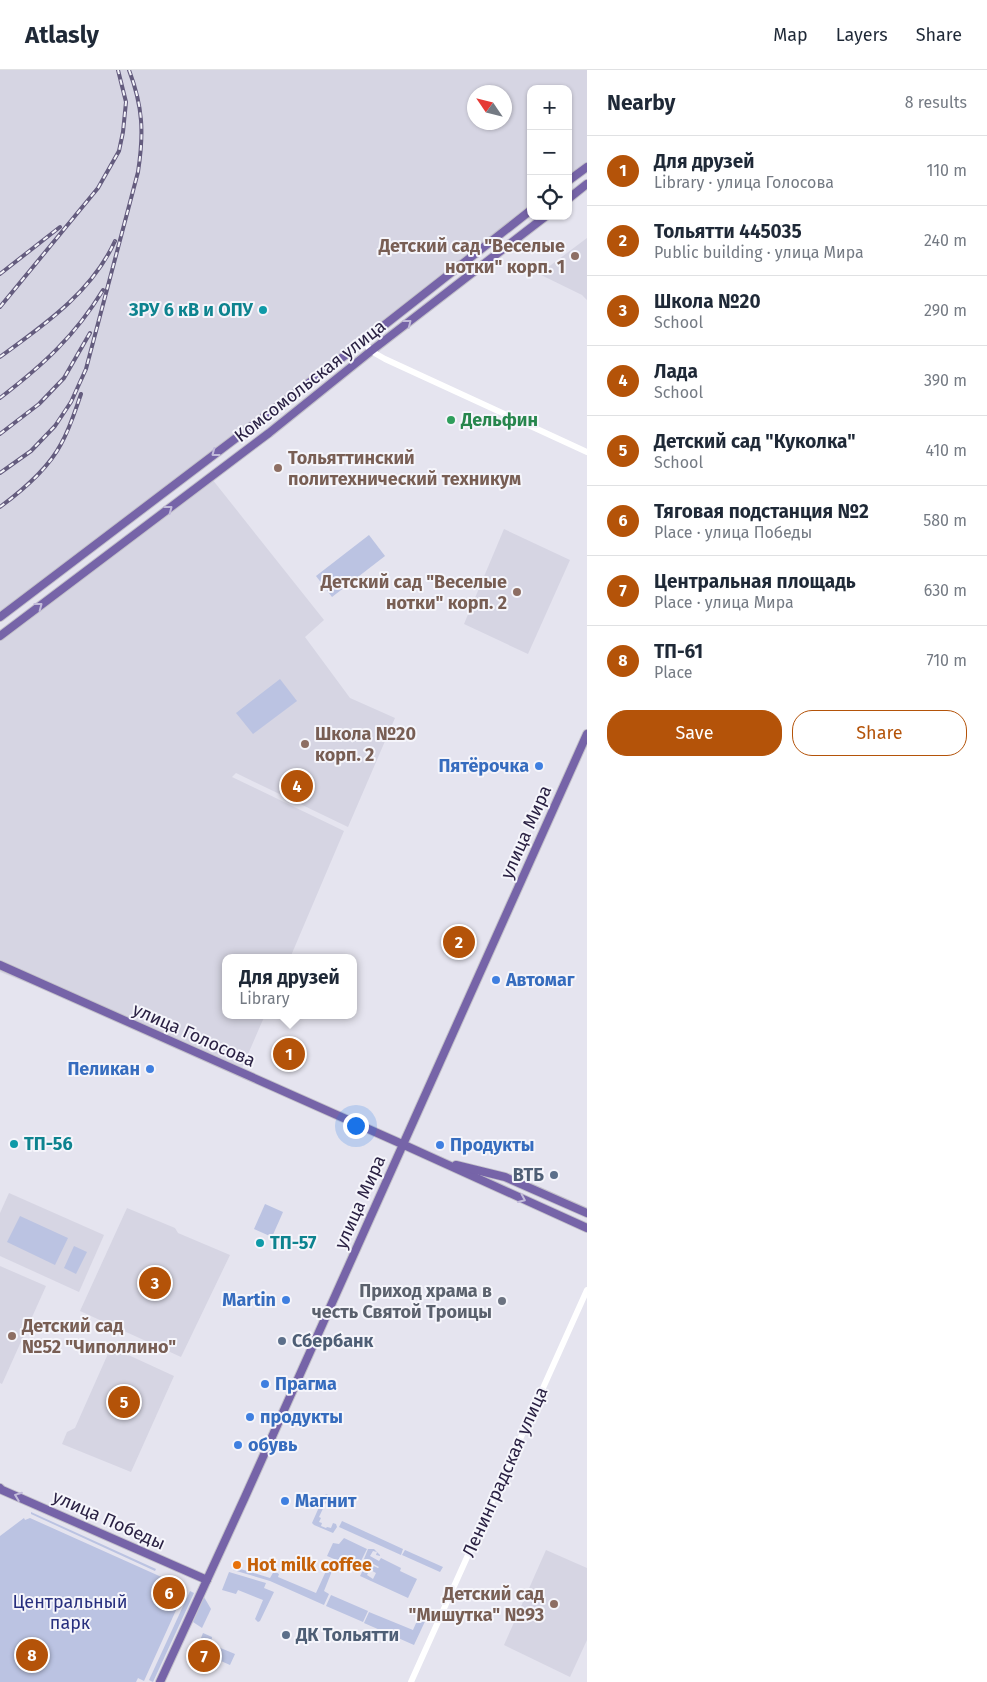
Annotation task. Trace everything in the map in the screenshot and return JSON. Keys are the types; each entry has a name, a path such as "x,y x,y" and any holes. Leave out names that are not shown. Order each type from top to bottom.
{"main road":[{"path":"572,178 587,167"},
{"path":"572,196 587,184"},
{"name":"Комсомольская улица","path":"0,617 364,341 527,213"},
{"name":"Комсомольская улица","path":"0,636 270,433 371,351 541,220"},
{"path":"490,241 498,253"},
{"path":"82,554 92,566"},
{"name":"улица Мира","path":"160,1682 587,734"},
{"name":"улица Голосова","path":"0,965 587,1228"},
{"name":"улица Голосова","path":"430,1157 505,1177 587,1213"},
{"path":"500,1189 500,1180 505,1177"},
{"name":"улица Победы","path":"1,1490 29,1500 206,1580"}],"street":[{"path":"364,341 371,351 587,452"},
{"name":"Ленинградская улица","path":"411,1682 587,1290"}],"shaded area":[{"path":"0,70 587,70 587,166 572,178 572,85 527,85 527,212 0,617"},
{"name":"Детский сад \"Веселые нотки\" корп. 1","path":"587,238 587,300 582,295 539,274"},
{"path":"212,479 324,620 305,637 350,698 395,718 348,827 236,773 232,777 344,831 292,954 222,954 222,1019 263,1019 242,1068 0,972 0,640"},
{"name":"Детский сад \"Веселые нотки\" корп. 2","path":"504,529 570,560 528,654 464,624"},
{"path":"9,1193 104,1235 79,1292 0,1256 0,1213"},
{"path":"127,1208 175,1228 178,1233 230,1255 181,1357 80,1311"},
{"name":"Детский сад №52 \"Чиполлино\"","path":"0,1266 46,1286 2,1384 0,1383"},
{"path":"111,1347 174,1376 131,1472 62,1444 67,1432 75,1428"},
{"name":"Детский сад \"Мишутка\" №93","path":"546,1550 587,1568 587,1640 570,1677 504,1645"}],"green space":[{"path":"369,535 385,556 332,597 316,576"},
{"path":"280,679 297,701 253,734 236,713"},
{"path":"265,1204 283,1212 272,1237 254,1229"},
{"path":"20,1216 68,1238 55,1265 7,1242"},
{"path":"74,1246 87,1252 76,1274 64,1268"},
{"path":"326,1494 331,1496 330,1499 328,1498 319,1517 321,1518 319,1522 322,1523 321,1526 326,1528 331,1528 333,1523 336,1524 337,1527 333,1533 312,1523"},
{"path":"31,1512 156,1569 155,1571 31,1514"},
{"name":"Центральный парк","path":"24,1518 25,1520 30,1518 186,1588 144,1681 138,1678 136,1682 0,1682 0,1536"},
{"path":"342,1521 403,1549 401,1555 339,1527"},
{"path":"344,1538 367,1549 358,1567 360,1570 327,1556 333,1543 339,1544"},
{"path":"368,1549 374,1549 377,1552 373,1551 370,1556 379,1561 381,1558 401,1568 400,1571 417,1579 408,1598 360,1576 363,1570 373,1579 376,1573 367,1568 361,1568 363,1561 379,1567 364,1559"},
{"path":"405,1550 443,1567 440,1572 402,1555"},
{"path":"234,1567 270,1578 274,1571 279,1574 278,1577 316,1593 326,1571 332,1571 324,1591 329,1594 324,1605 270,1581 233,1570"},
{"path":"229,1572 266,1583 264,1588 274,1592 260,1621 258,1622 255,1619 263,1600 238,1590 236,1594 222,1590"},
{"path":"190,1591 194,1593 153,1682 149,1680"},
{"path":"331,1595 368,1611 363,1622 326,1606"},
{"path":"204,1597 211,1609 202,1628 193,1622"},
{"path":"369,1612 413,1630 421,1612 428,1615 414,1645 364,1623"},
{"path":"203,1633 212,1637 211,1644 235,1654 230,1665 196,1650"}],"railway":[{"path":"0,307 98,188 119,151 126,102 118,70"},
{"path":"0,473 31,451 55,426 71,402 86,369 138,172 141,145 140,108 129,70"},
{"path":"0,274 60,227"},
{"path":"0,357 50,320 80,292 94,276 115,241"},
{"path":"0,398 57,349 81,322 103,290"},
{"path":"0,434 39,404 64,378 90,333"},
{"path":"0,507 34,478 56,453 67,432 81,394"}],"place":[{"name":"Детский сад \"Веселые нотки\" корп. 1","path":"575,256"},
{"name":"ЗРУ 6 кВ и ОПУ","path":"263,310"},
{"name":"Дельфин","path":"451,420"},
{"name":"Тольяттинский политехнический техникум","path":"278,468"},
{"name":"Детский сад \"Веселые нотки\" корп. 2","path":"517,592"},
{"name":"Школа №20 корп. 2","path":"305,744"},
{"name":"Пятёрочка","path":"539,766"},
{"name":"Лада","path":"297,786"},
{"name":"Тольятти 445035","path":"459,942"},
{"name":"Автомаг","path":"496,980"},
{"name":"Для друзей","path":"289,1054"},
{"name":"Пеликан","path":"150,1069"},
{"name":"ТП-56","path":"14,1144"},
{"name":"Продукты","path":"440,1145"},
{"name":"ВТБ","path":"554,1175"},
{"name":"ТП-57","path":"260,1243"},
{"name":"Школа №20","path":"155,1283"},
{"name":"Martin","path":"286,1300"},
{"name":"Приход храма в честь Святой Троицы","path":"502,1301"},
{"name":"Детский сад №52 \"Чиполлино\"","path":"12,1336"},
{"name":"Сбербанк","path":"282,1341"},
{"name":"Прагма","path":"265,1384"},
{"name":"Детский сад \"Куколка\"","path":"124,1402"},
{"name":"продукты","path":"250,1417"},
{"name":"обувь","path":"238,1445"},
{"name":"Магнит","path":"285,1501"},
{"name":"Hot milk coffee","path":"237,1565"},
{"name":"Тяговая подстанция №2","path":"169,1593"},
{"name":"Детский сад \"Мишутка\" №93","path":"554,1604"},
{"name":"ДК Тольятти","path":"286,1635"},
{"name":"ТП-61","path":"32,1655"},
{"name":"Центральная площадь","path":"204,1656"}]}
